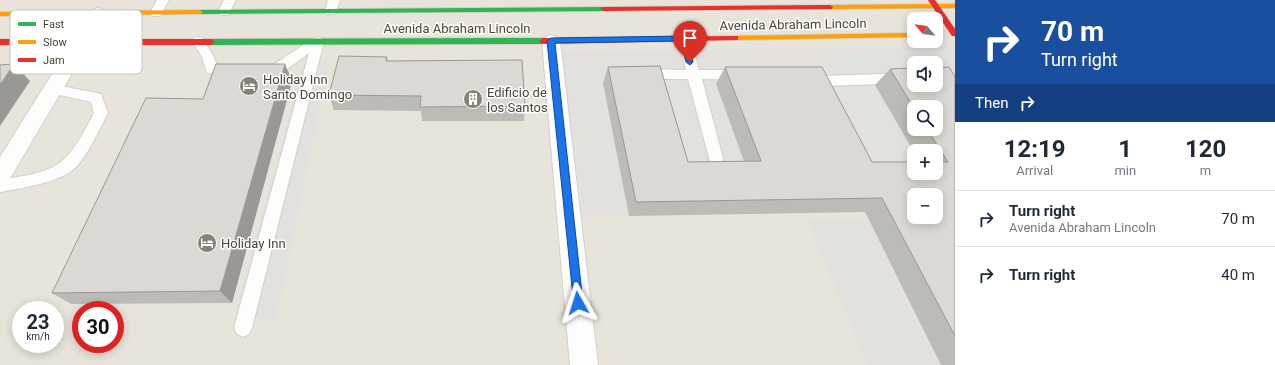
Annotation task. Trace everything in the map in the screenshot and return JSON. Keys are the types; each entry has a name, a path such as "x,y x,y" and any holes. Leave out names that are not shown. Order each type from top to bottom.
{"main road":[{"name":"Avenida Abraham Lincoln","path":"142,13 224,12 333,6 933,3 955,6"},
{"path":"933,3 955,34"},
{"path":"943,34 955,34"},
{"name":"Avenida Abraham Lincoln","path":"142,41 551,41 907,35"}],"street":[{"path":"551,41 584,365"},
{"path":"0,176 60,74"}],"lane":[{"path":"156,13 163,0"},
{"path":"224,12 230,0"},
{"path":"684,38 716,158"},
{"path":"198,41 208,57 212,70 248,72 273,71 318,41"},
{"path":"243,328 318,41"},
{"path":"643,74 754,75"},
{"path":"808,76 829,86 832,93"},
{"path":"821,81 907,78"},
{"path":"0,186 39,178 69,165 85,142 101,112 96,98 51,89"}],"shaded area":[{"path":"0,0 955,0 955,365 0,365"},
{"path":"955,47 955,115 940,92 943,92 943,56 907,56 907,84 875,85 909,144 907,144 907,174 856,178 717,84 750,176 679,177 604,84 629,216 584,217 560,51"},
{"path":"303,63 329,63 276,320 233,319"},
{"path":"868,219 941,365 868,365 807,220"}],"building":[{"path":"339,56 387,57 386,61 522,60 525,106 420,107 421,96 329,95"},
{"path":"10,64 10,70 0,85 0,65"},
{"path":"216,64 285,64 220,291 52,293 146,98 203,99"},
{"path":"660,66 688,162 761,161 725,67 822,67 872,162 907,162 907,180 943,180 943,162 948,162 943,154 943,144 937,144 931,136 943,136 943,100 909,100 890,69 907,68 907,92 943,92 943,67 949,67 955,77 955,336 882,198 636,202 608,67"}],"traffic: fast":[{"path":"199,12 604,9"},
{"path":"211,42 543,41"}],"traffic: slow":[{"path":"830,7 955,6"},
{"path":"142,13 199,12"},
{"path":"0,14 10,14"},
{"path":"735,38 907,35"}],"traffic: jam":[{"path":"931,0 955,34"},
{"path":"604,9 830,7"},
{"path":"543,41 735,38"},
{"path":"0,42 10,42"},
{"path":"142,42 211,42"}],"place":[{"name":"Holiday Inn Santo Domingo","path":"249,86"},
{"name":"Edificio de los Santos","path":"473,99"},
{"name":"Holiday Inn","path":"207,243"}],"route":[{"path":"578,303 551,41 684,38 690,62"}]}
